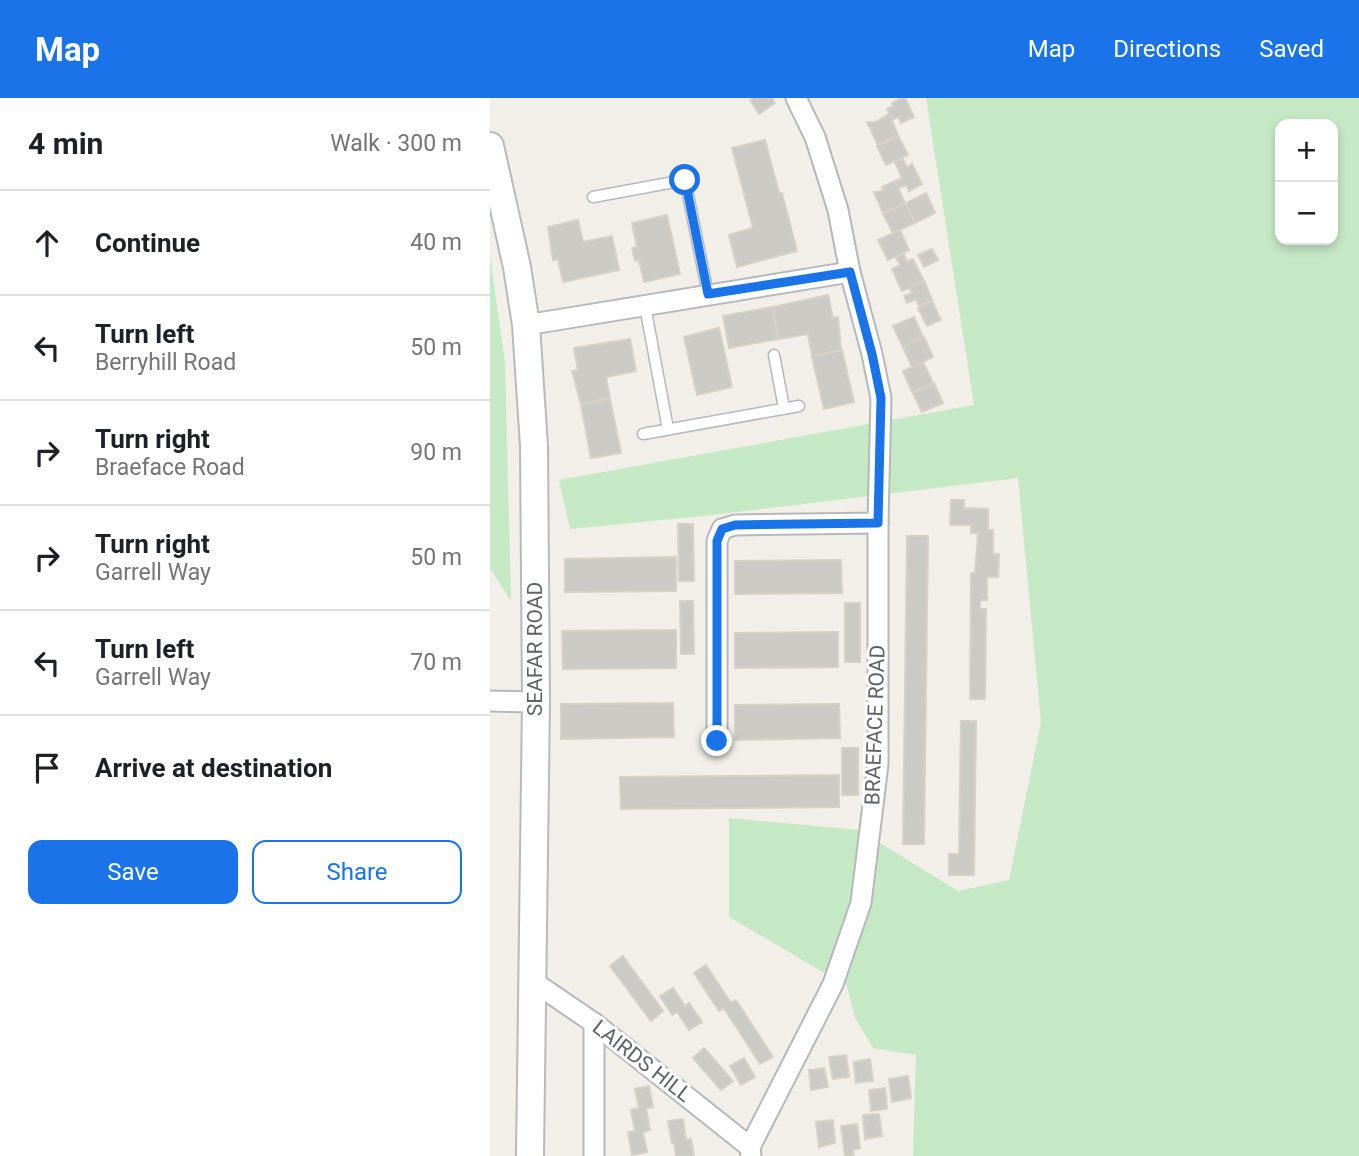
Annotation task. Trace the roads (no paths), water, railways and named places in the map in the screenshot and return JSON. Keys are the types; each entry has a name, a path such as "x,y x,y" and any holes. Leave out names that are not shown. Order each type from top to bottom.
{"street":[{"name":"BRAEFACE ROAD","path":"750,1151 833,984 862,903 878,764 881,398 850,272 838,210 815,137 796,98"},
{"name":"SEAFAR ROAD","path":"490,146 517,267 526,325 534,446 536,702 530,1156"},
{"path":"526,325 850,272"},
{"path":"717,741 717,541 722,529 735,525 878,523"},
{"path":"490,701 536,702"},
{"name":"LAIRDS HILL","path":"531,980 594,1023 750,1151"},
{"path":"594,1023 594,1156"}],"lane":[{"path":"593,197 685,180 708,294"},
{"path":"645,306 668,429"},
{"path":"774,355 784,408"},
{"path":"643,434 799,406"}]}
